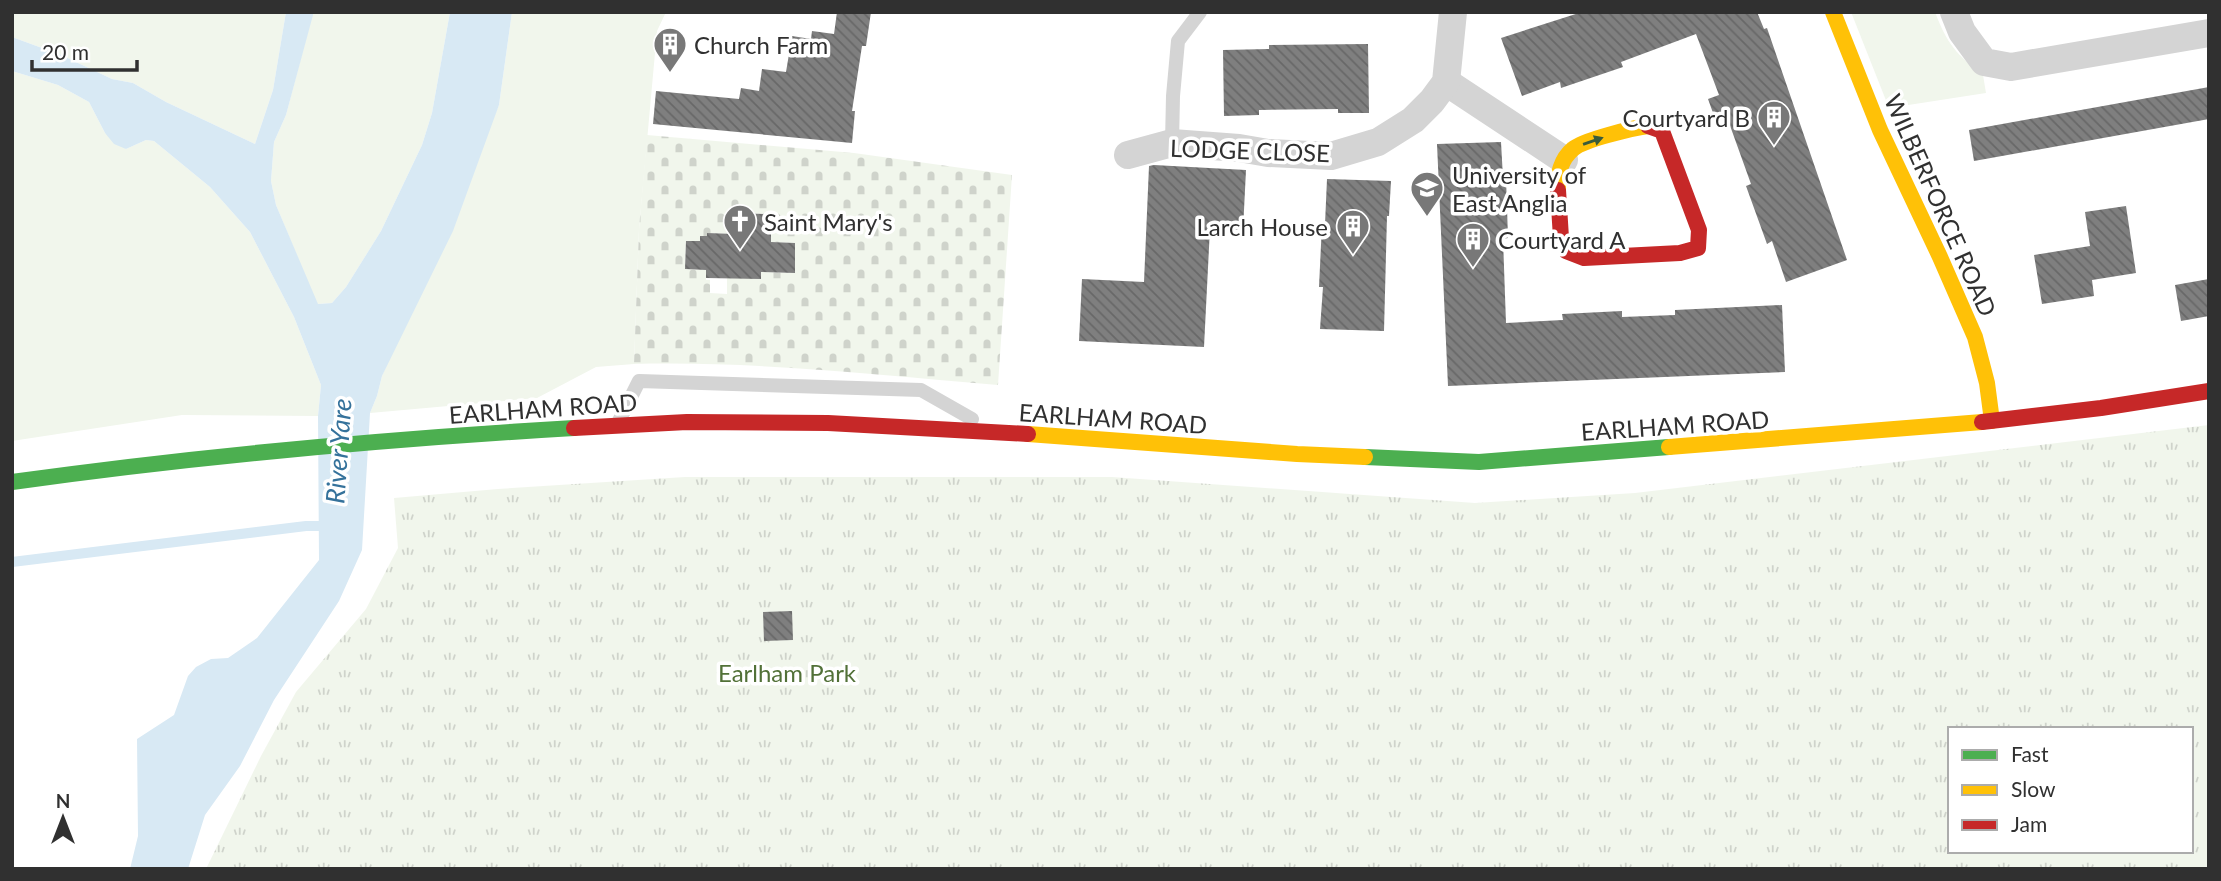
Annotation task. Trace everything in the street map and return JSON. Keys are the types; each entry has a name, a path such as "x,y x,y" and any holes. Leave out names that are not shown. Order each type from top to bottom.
{"main road":[{"name":"WILBERFORCE ROAD","path":"1833,12 1880,130 1975,337 1987,383 1992,421"},
{"path":"1648,126 1662,131 1699,230 1698,248 1680,253 1584,258 1566,251 1561,238 1557,177 1564,160 1573,148 1630,128 1648,126"},
{"name":"EARLHAM ROAD","path":"12,482 141,464 245,454 687,422 828,423 1297,454 1479,462 1886,432 2101,408 2209,391"}],"street":[{"path":"1453,12 1446,82 1564,160"},
{"path":"1954,12 1962,32 1984,62 2011,67 2209,33"},
{"name":"LODGE CLOSE","path":"1128,155 1172,143 1268,153 1331,156 1378,142 1413,120 1446,82"}],"lane":[{"path":"1172,143 1178,41 1200,12"},
{"path":"616,426 639,381 921,390 995,432"}],"green space":[{"path":"12,12 286,12 273,90 255,144 166,102 133,83 112,79 61,55 12,37"},
{"path":"313,12 450,12 432,113 422,145 381,231 346,287 332,303 317,304 276,205 271,181 274,142 286,115"},
{"path":"512,12 666,12 657,31 639,229 634,364 596,367 537,398 370,413 382,376 499,105"},
{"path":"1851,12 1935,12 1954,48 1983,75 1986,93 1889,108"},
{"path":"12,71 58,85 89,102 105,133 126,149 146,140 154,141 210,187 250,232 294,317 321,385 318,416 182,415 12,441"},
{"path":"647,135 854,153 1012,175 998,385 771,367 634,364 639,229","holes":["736,213 766,214 766,230 771,231 771,242 795,243 795,273 761,272 727,278 727,294 710,293 710,280 706,280 706,270 685,269 686,241 700,241 708,233 735,234"]},
{"name":"Earlham Park","path":"2209,425 2209,869 206,869 261,756 296,692 366,609 398,548 394,498 685,477 1112,477 1475,503 1635,493"}],"water":[{"name":"River Yare","path":"286,12 313,12 313,15 286,115 274,142 271,181 276,205 318,304 332,303 346,287 381,231 422,145 432,113 450,12 512,12 499,105 453,231 382,376 370,413 362,550 339,601 274,700 240,766 205,815 188,869 130,869 138,836 137,739 174,715 188,676 196,667 211,659 228,658 257,638 319,560 318,416 321,385 294,317 250,232 210,187 154,141 146,140 126,149 114,144 105,133 89,102 58,85 12,71 12,37 61,55 112,79 133,83 166,102 255,144 273,90"}],"building":[{"path":"837,12 871,12 866,46 862,46 852,111 855,111 852,143 653,124 656,91 739,99 741,88 759,91 762,69 786,72 792,36 811,39 812,31 834,34"},
{"name":"Courtyard B","path":"1582,12 1757,12 1764,29 1767,28 1847,260 1786,282 1772,241 1767,244 1746,186 1751,184 1728,120 1717,124 1708,99 1719,95 1696,34 1621,62 1623,67 1561,88 1560,82 1522,96 1501,38"},
{"path":"1368,44 1369,113 1338,113 1338,109 1259,110 1259,115 1224,116 1223,50 1269,49 1269,45"},
{"path":"2209,87 2209,119 1974,161 1969,130"},
{"name":"Courtyard A","path":"1501,142 1503,178 1506,178 1508,238 1503,239 1506,323 1563,320 1562,314 1622,311 1622,317 1675,315 1675,310 1782,305 1785,372 1448,386 1437,144"},
{"path":"1149,166 1246,170 1243,230 1210,228 1204,347 1079,341 1082,279 1144,282"},
{"name":"Larch House","path":"1327,179 1391,181 1387,216 1384,331 1320,329 1323,287 1319,287"},
{"path":"2126,206 2136,273 2092,280 2094,296 2042,304 2034,255 2090,246 2085,212"},
{"name":"Saint Mary's","path":"736,213 766,214 766,230 771,231 771,242 795,243 795,273 761,272 761,279 706,278 706,270 685,269 686,241 700,241 700,236 707,236 707,233 735,234"},
{"path":"2209,279 2209,316 2181,321 2175,285"},
{"path":"792,611 793,640 764,641 763,612"}],"waterway":[{"path":"12,562 306,526 333,526"}],"traffic: fast":[{"path":"12,482 292,449 574,428"},
{"path":"1365,457 1479,462 1669,447"}],"traffic: slow":[{"path":"1833,12 1880,130 1975,337 1987,383 1992,421"},
{"path":"1558,190 1561,168 1573,149 1597,138 1648,126"},
{"path":"1669,447 1982,422"},
{"path":"1028,434 1365,457"}],"traffic: jam":[{"path":"1558,190 1561,238 1566,251 1584,258 1680,253 1698,248 1699,230 1662,131 1648,126"},
{"path":"1982,422 2101,408 2209,391"},
{"path":"574,428 687,422 828,423 1028,434"}],"place":[{"name":"Church Farm","path":"670,74"},
{"name":"Courtyard B","path":"1774,147"},
{"name":"University of East Anglia","path":"1427,218"},
{"name":"Saint Mary's","path":"740,251"},
{"name":"Larch House","path":"1353,256"},
{"name":"Courtyard A","path":"1473,269"}]}
